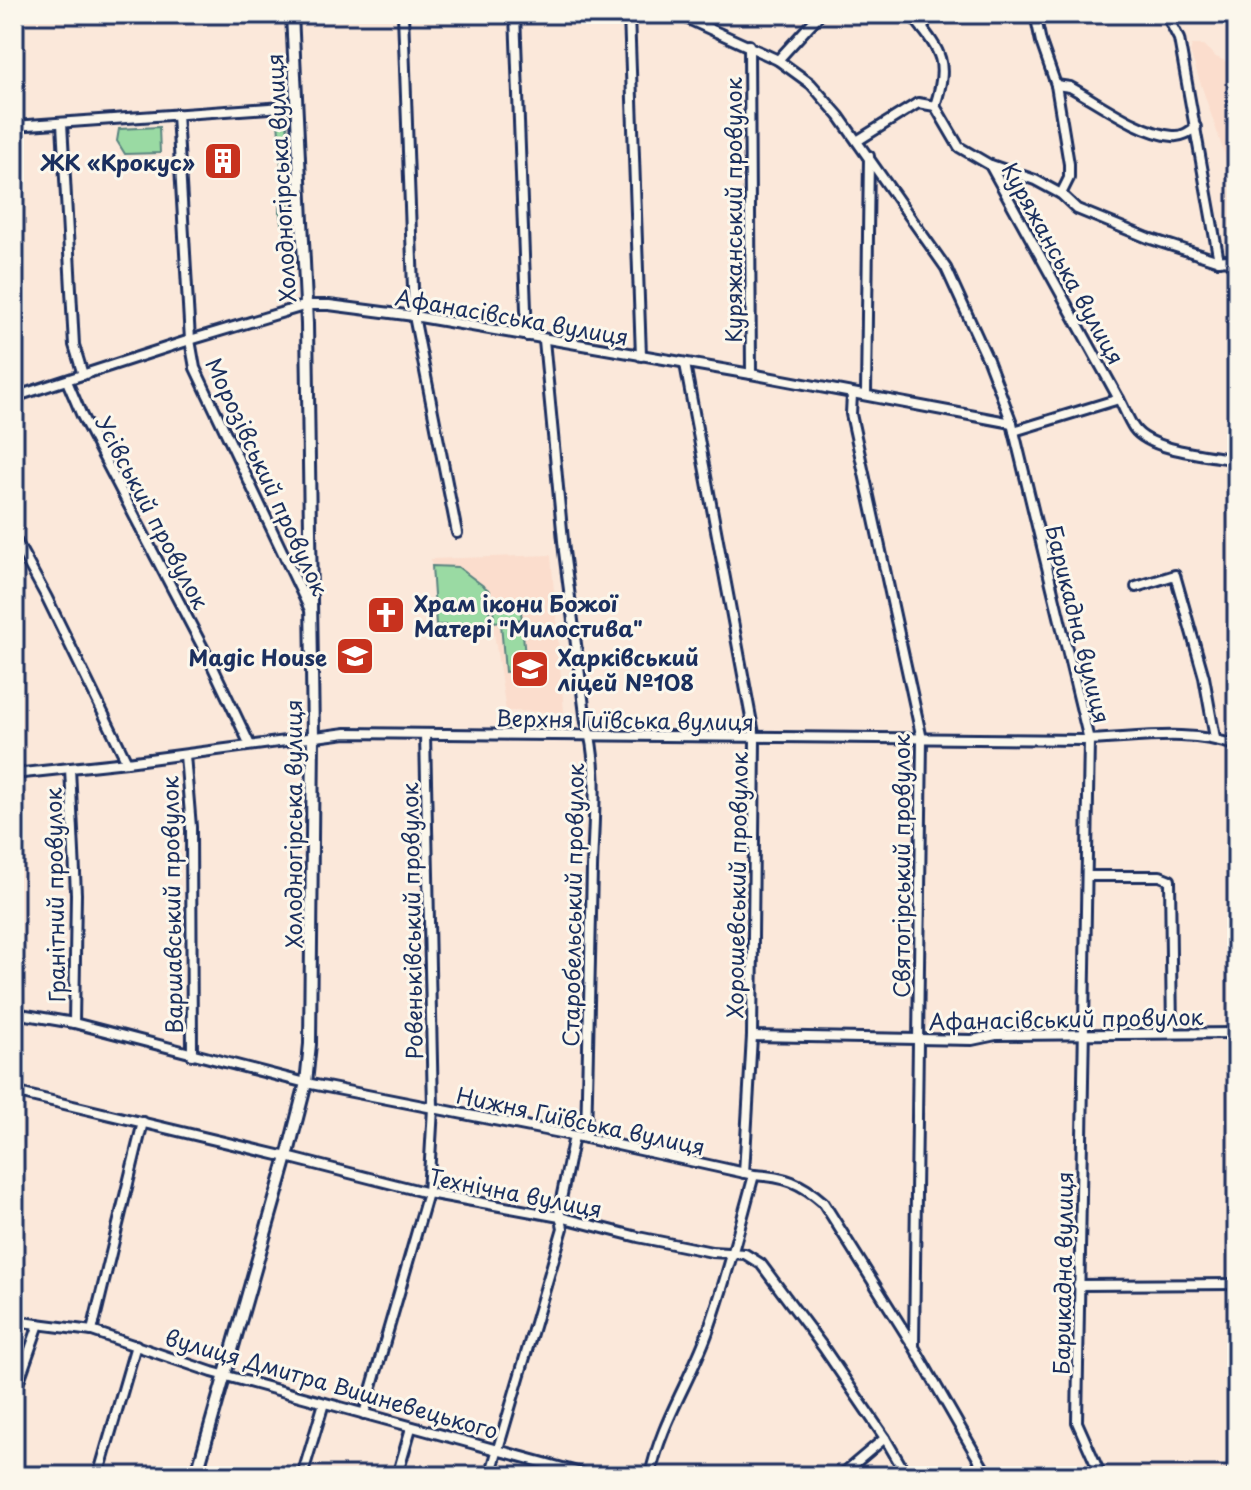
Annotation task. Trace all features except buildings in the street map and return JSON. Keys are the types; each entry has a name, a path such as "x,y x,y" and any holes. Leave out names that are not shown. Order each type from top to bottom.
{"main road":[{"name":"Холодногірська вулиця","path":"196,1476 287,1157 306,1083 310,1044 313,737 307,305 292,14"}],"street":[{"path":"403,14 414,316 457,533"},
{"path":"515,14 527,336"},
{"path":"629,14 641,356"},
{"name":"Барикадна вулиця","path":"677,14 778,60 811,84 869,156 946,268 988,360 1013,427 1089,740 1077,1422 1101,1476"},
{"path":"778,60 820,14"},
{"path":"857,141 918,103 935,106 943,79 939,50 911,14"},
{"path":"923,29 927,14"},
{"path":"1035,14 1056,85 1069,164 1069,178 1061,194"},
{"path":"1166,14 1179,39 1219,261"},
{"name":"Куряжанський провулок","path":"749,45 751,374"},
{"path":"1056,85 1070,87 1147,130 1173,136 1184,135 1196,127"},
{"path":"14,126 297,106"},
{"name":"Куряжанська вулиця","path":"935,106 959,147 990,165 1119,399"},
{"name":"Морозівський провулок","path":"177,114 190,340 195,368 312,613"},
{"path":"62,123 74,345 83,375"},
{"path":"866,395 869,156"},
{"path":"990,165 1035,180 1061,194 1077,209 1148,238 1219,261 1227,260 1233,266 1237,280"},
{"name":"Афанасівська вулиця","path":"14,397 307,305 329,305 414,316 751,374 1013,427 1119,399"},
{"name":"Старобельський провулок","path":"544,340 564,551 586,722 591,737 594,823 586,1138"},
{"name":"Хорошевський провулок","path":"650,1476 662,1429 706,1336 733,1253 749,1174 755,739 685,364"},
{"name":"Усівський провулок","path":"67,381 250,745"},
{"name":"Святогірський провулок","path":"852,394 851,414 922,739 914,1347"},
{"path":"1119,399 1135,430 1150,440 1179,450 1237,460"},
{"path":"14,537 127,762"},
{"path":"1136,587 1175,575 1204,677 1215,738"},
{"name":"Верхня Гиївська вулиця","path":"14,774 346,733 755,739 1089,740 1165,736 1215,738 1237,746"},
{"name":"Ровеньківський провулок","path":"364,1414 428,1193 433,1108 425,734"},
{"name":"Варшавський провулок","path":"185,755 191,827 192,1055"},
{"name":"Гранітний провулок","path":"70,768 76,894 74,1023"},
{"path":"1087,876 1160,876 1170,880 1172,1032"},
{"name":"Нижня Гиївська вулиця","path":"14,1013 74,1023 306,1083 586,1138 749,1174 776,1176 803,1185 823,1202 914,1347 988,1476"},
{"name":"Афанасівський провулок","path":"752,1036 972,1040 996,1035 1237,1033"},
{"name":"Технічна вулиця","path":"14,1092 428,1193 560,1217 712,1252 745,1254 761,1264 823,1347 907,1476"},
{"path":"92,1331 143,1122"},
{"path":"490,1476 563,1228 559,1209 574,1136"},
{"path":"1078,1285 1237,1284"},
{"path":"14,1301 18,1321"},
{"name":"вулиця Дмитра Вишневецького","path":"18,1321 92,1331 225,1375 496,1449 574,1474 592,1476"},
{"path":"14,1395 39,1324"},
{"path":"98,1476 136,1345"},
{"path":"1233,1476 1237,1391"},
{"path":"302,1476 324,1403"},
{"path":"397,1476 411,1428"},
{"path":"840,1476 885,1438"}],"shaded area":[{"path":"1192,45 1203,45 1216,57 1237,66 1237,191 1190,52"},
{"name":"Харківський ліцей №108","path":"551,555 564,712 506,711 493,626 435,626 431,559"}],"green space":[{"path":"285,110 289,169 284,172 278,120"},
{"path":"159,127 160,153 125,154 117,141 119,129"},
{"path":"288,185 289,235 282,223 280,210"},
{"path":"432,566 458,567 490,591 489,625 436,625"},
{"path":"520,605 522,619 494,622 493,607"},
{"path":"522,621 526,670 505,672 501,623"}],"place":[{"name":"ЖК «Крокус»","path":"223,161"},
{"name":"Храм ікони Божої Матері \"Милостива\"","path":"386,615"},
{"name":"Magic House","path":"355,656"},
{"name":"Харківський ліцей №108","path":"530,669"}]}
